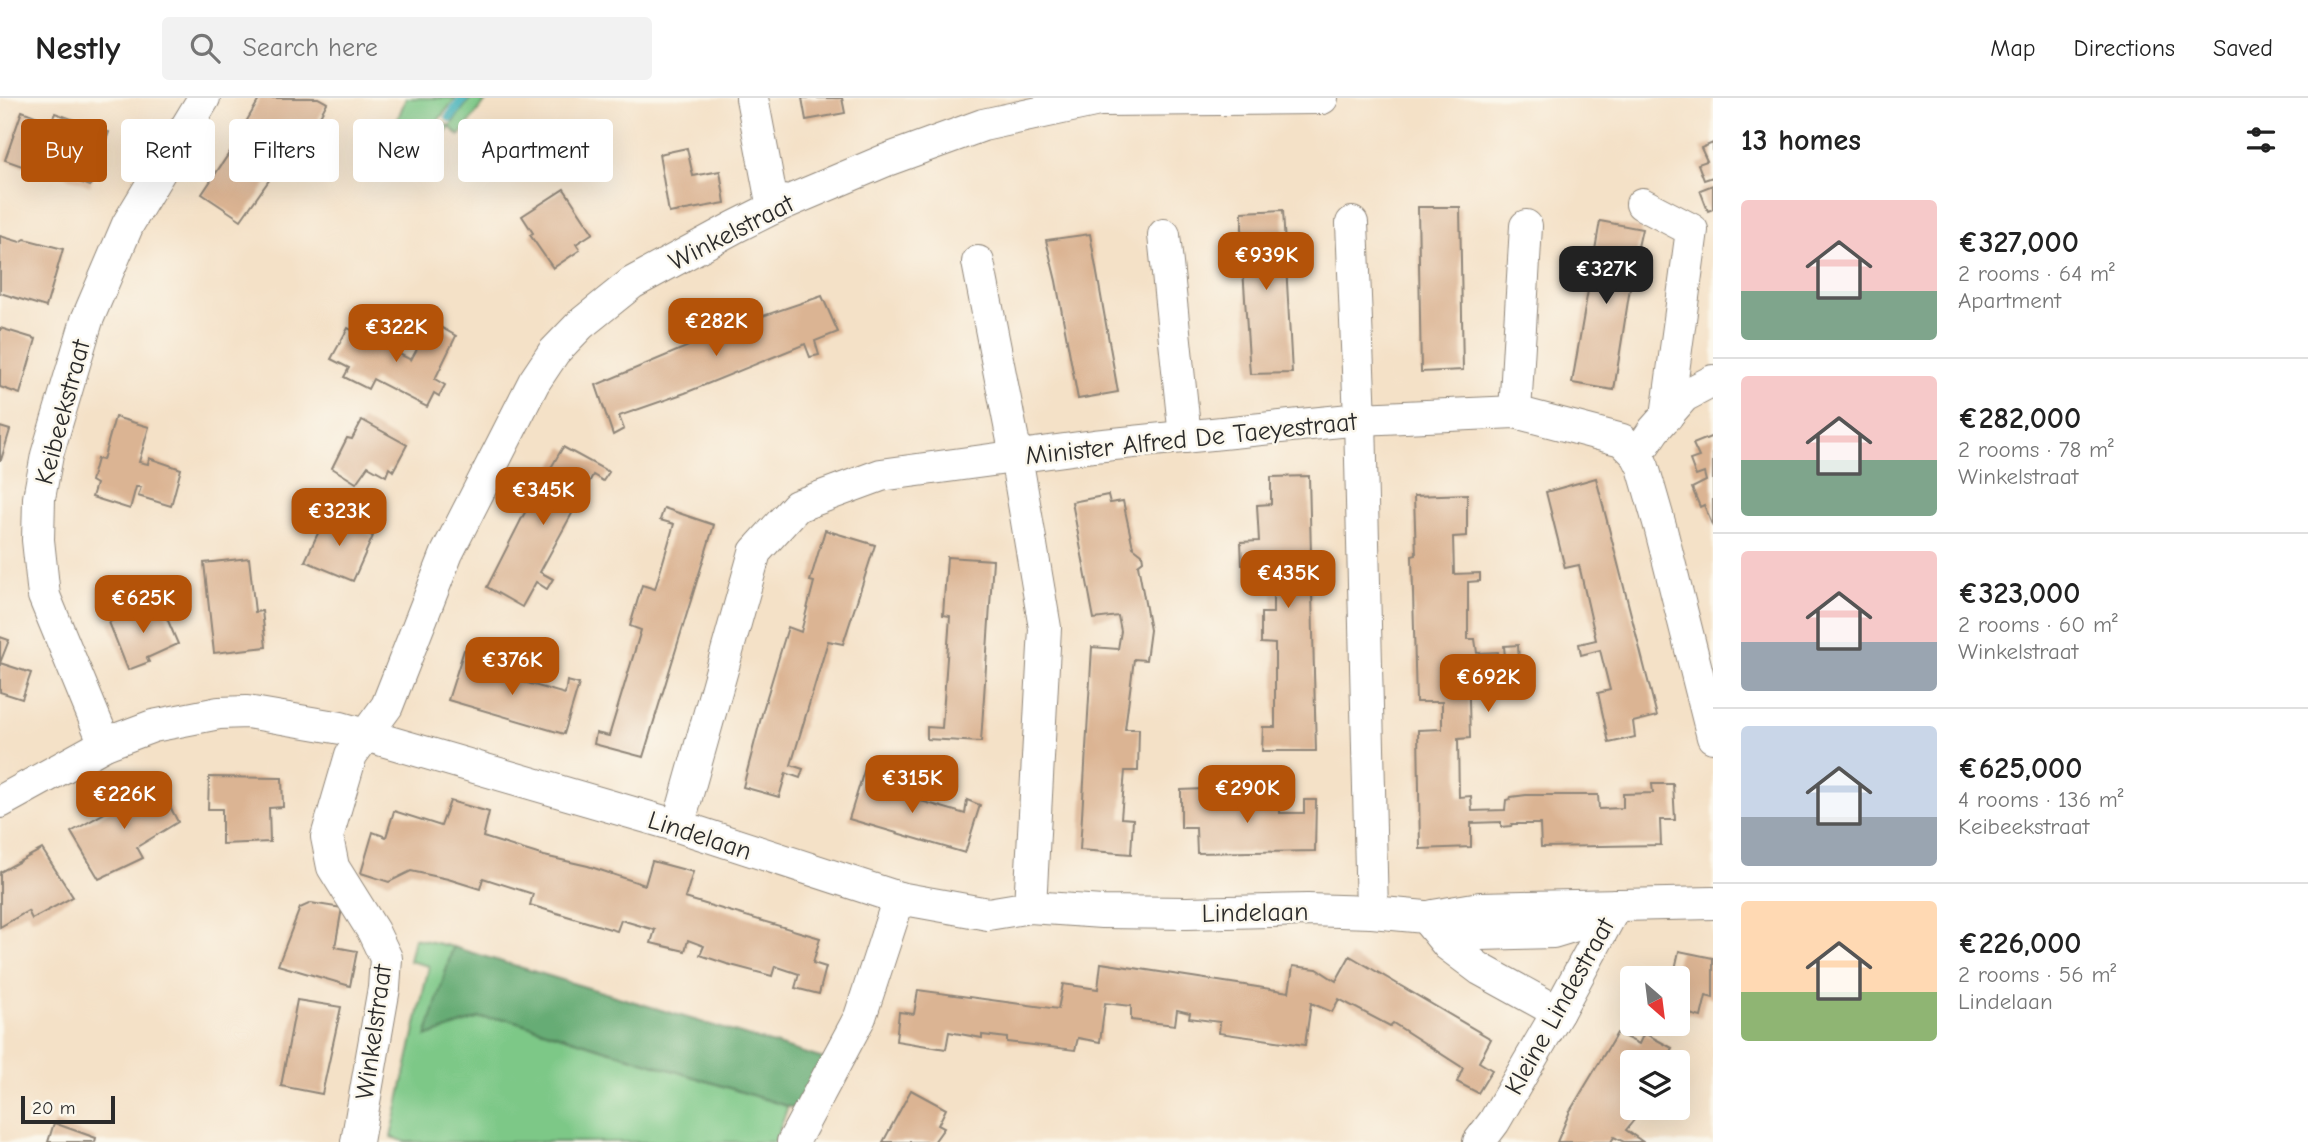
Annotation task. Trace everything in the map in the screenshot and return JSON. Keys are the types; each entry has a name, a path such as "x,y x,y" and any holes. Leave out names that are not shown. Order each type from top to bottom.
{"street":[{"name":"Keibeekstraat","path":"105,744 44,596 38,540 38,498 47,455 88,320 128,224 204,98"},
{"path":"752,98 772,208"},
{"name":"Winkelstraat","path":"357,1142 384,988 386,958 373,931 332,867 327,837 351,755 387,706 447,553 534,382 554,352 581,324 632,283 772,208 884,161 983,125 1047,109 1099,100 1322,98"},
{"path":"1642,204 1692,230 1667,416"},
{"path":"1352,223 1360,419 1372,912"},
{"path":"1515,412 1525,226"},
{"path":"1164,235 1185,437"},
{"path":"978,262 1016,456 1045,628 1030,907"},
{"path":"1713,381 1684,396 1654,430 1637,455 1660,526 1713,737"},
{"name":"Minister Alfred De Taeyestraat","path":"678,826 755,552 797,506 881,475 1016,456 1360,419 1515,412 1622,440 1637,455"},
{"name":"Lindelaan","path":"0,802 105,744 153,726 219,713 247,712 341,727 678,826 899,898 988,914 1030,907 1187,914 1307,910 1372,912 1425,917 1480,934 1553,932 1586,922 1616,905 1713,903"},
{"path":"793,1142 860,1017 899,898"},
{"name":"Kleine Lindestraat","path":"1479,1142 1494,1122 1558,1012 1616,905"},
{"path":"1425,917 1448,945 1480,969 1558,1012"}],"green space":[{"path":"406,98 456,98 439,119 398,119"},
{"path":"471,98 488,98 472,119 458,119 458,135 450,127 444,136 444,124 450,126"},
{"path":"414,938 453,947 427,1036 479,1018 508,1019 788,1106 775,1142 406,1142 391,1137 429,966 409,961"},
{"path":"453,947 830,1061 809,1113 508,1019 479,1018 426,1037"}],"building":[{"path":"260,98 318,98 327,103 318,119 248,119"},
{"path":"802,98 842,98 845,113 806,120"},
{"path":"22,111 43,119 21,119 21,166 5,160"},
{"path":"55,113 72,119 52,119"},
{"path":"1713,143 1713,177 1704,180 1698,164 1707,161 1701,148"},
{"path":"687,148 693,176 720,171 725,203 669,213 659,154"},
{"path":"229,154 229,182 268,182 241,220 202,194 210,182 215,182 215,174"},
{"path":"1713,185 1713,209 1708,211 1700,190"},
{"path":"564,189 593,233 576,244 580,250 553,268 530,235 533,233 522,216"},
{"path":"1418,207 1460,207 1463,370 1421,372"},
{"path":"1283,210 1292,373 1250,374 1242,212"},
{"path":"1600,221 1642,229 1614,390 1572,383"},
{"path":"1090,234 1118,392 1078,399 1046,240"},
{"path":"0,236 20,242 25,239 63,249 46,307 0,293"},
{"path":"822,296 838,332 815,341 819,355 810,357 805,344 685,393 619,416 624,429 613,435 596,385 748,321"},
{"path":"437,325 456,336 435,379 445,385 439,396 434,393 427,407 373,379 368,389 344,377 349,368 331,359 348,328 411,360 427,331 432,334"},
{"path":"0,328 36,339 20,394 0,387"},
{"path":"115,417 149,427 139,462 148,464 149,458 181,469 171,506 138,496 141,487 136,487 130,509 92,497 96,484 91,481 97,459 103,460"},
{"path":"362,420 407,445 393,471 389,468 386,476 368,466 356,483 332,468 347,438 352,439"},
{"path":"0,427 10,430 1,460 0,460"},
{"path":"1713,436 1713,527 1704,505 1700,507 1692,488 1706,481 1704,473 1696,476 1690,460 1699,457 1693,444"},
{"path":"563,447 609,472 603,481 593,475 540,572 553,579 547,589 536,582 522,607 487,587 523,516"},
{"path":"1309,476 1316,751 1262,751 1263,727 1275,727 1275,644 1261,643 1261,613 1273,613 1273,588 1260,588 1259,565 1242,565 1241,542 1259,541 1257,505 1271,504 1271,477"},
{"path":"1596,478 1657,716 1633,722 1635,737 1609,743 1598,693 1610,690 1600,650 1581,655 1579,644 1596,640 1579,565 1565,568 1546,492"},
{"path":"1467,494 1467,536 1453,537 1454,574 1480,573 1480,581 1468,582 1468,639 1475,639 1477,653 1498,652 1499,657 1505,657 1504,646 1518,645 1519,662 1468,663 1470,738 1458,739 1459,797 1471,796 1472,811 1505,810 1506,800 1526,795 1598,795 1599,809 1623,808 1623,794 1653,793 1652,784 1673,784 1675,820 1660,820 1661,845 1541,847 1540,824 1512,824 1501,827 1501,822 1471,823 1471,847 1420,849 1418,730 1442,729 1442,702 1416,702 1412,556 1416,555 1414,496"},
{"path":"1108,495 1110,503 1123,501 1133,547 1142,554 1143,561 1138,565 1150,630 1146,660 1134,659 1125,729 1139,729 1138,771 1125,771 1121,818 1133,819 1131,854 1080,850 1092,647 1118,649 1121,631 1118,616 1094,619 1072,502"},
{"path":"664,508 714,525 643,757 594,744 596,733 609,736 641,630 630,626 642,585 655,589 674,524 660,520"},
{"path":"327,514 373,536 353,581 305,561"},
{"path":"825,530 875,545 843,644 828,641 791,765 803,769 800,778 786,773 779,797 743,787 788,627 801,632 814,582 810,581"},
{"path":"947,557 993,560 981,742 927,739 927,727 942,728 950,616 943,615"},
{"path":"249,558 255,612 262,611 266,647 214,653 204,563"},
{"path":"160,602 178,644 147,658 149,662 128,670 109,622"},
{"path":"0,637 9,640 0,663"},
{"path":"464,650 475,655 471,667 565,694 567,681 579,684 564,734 448,700"},
{"path":"0,663 31,673 22,699 0,692"},
{"path":"864,771 898,780 894,793 965,814 967,800 980,805 965,853 849,819"},
{"path":"209,777 282,778 283,807 269,808 270,842 222,844 222,809 208,809"},
{"path":"158,783 178,822 137,847 143,858 99,879 71,832"},
{"path":"1204,789 1205,802 1214,802 1221,796 1233,802 1280,800 1280,813 1304,813 1304,800 1316,800 1315,851 1197,853 1196,828 1181,828 1181,790"},
{"path":"450,801 489,812 483,837 645,885 652,861 693,872 685,898 820,938 813,963 826,967 819,994 795,988 799,974 775,966 772,976 727,964 700,955 704,946 688,940 685,951 651,943 655,930 621,920 617,931 530,905 533,894 483,878 480,889 411,871 389,882 361,873 373,832 386,837 394,811 441,826"},
{"path":"42,849 73,897 32,919 28,911 0,927 0,872"},
{"path":"311,903 342,908 335,947 357,951 350,986 278,965 300,908"},
{"path":"1679,951 1713,958 1713,998 1706,996 1701,1017 1690,1014 1690,966 1676,966"},
{"path":"1350,956 1491,1039 1479,1062 1492,1070 1478,1093 1457,1082 1463,1068 1393,1023 1390,1026 1339,999 1332,1012 1311,1003 1305,1045 1219,1033 1220,1022 1189,1018 1190,1013 1177,1010 1175,1025 1131,1020 1131,1006 1105,1003 1100,1042 1078,1038 1075,1050 1007,1042 1007,1038 982,1035 982,1038 949,1032 946,1049 896,1041 899,1012 914,1014 918,990 1058,1009 1063,984 1098,989 1101,963 1289,992 1293,966 1317,969 1336,981"},
{"path":"297,1000 341,1007 322,1094 281,1086"},
{"path":"1617,1033 1639,1044 1643,1036 1650,1036 1672,1048 1620,1050 1620,1120 1634,1120 1626,1130 1643,1142 1624,1142 1614,1137 1611,1142 1557,1142 1570,1111"},
{"path":"911,1090 946,1109 938,1125 944,1128 934,1142 883,1142"},
{"path":"54,1123 96,1138 95,1142 48,1142"}],"waterway":[{"path":"450,117 464,98"}]}
